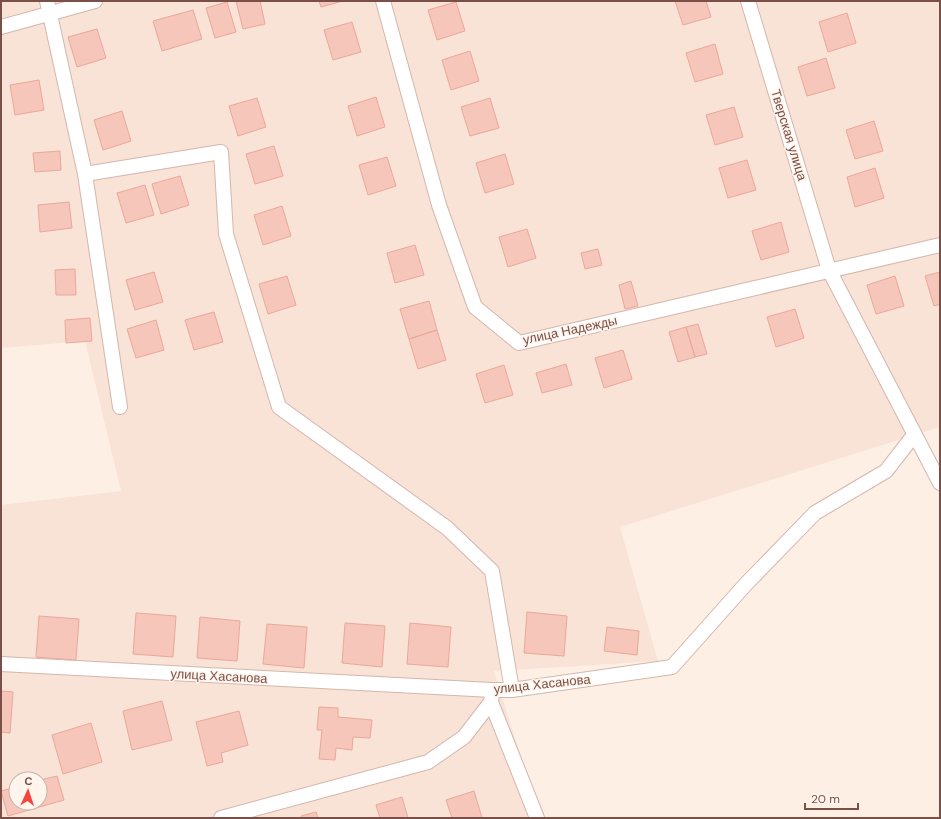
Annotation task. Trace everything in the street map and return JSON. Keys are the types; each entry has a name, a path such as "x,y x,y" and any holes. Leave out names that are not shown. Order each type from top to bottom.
{"street":[{"path":"1,27 49,7 95,1"},
{"name":"улица Надежды","path":"383,1 439,204 475,307 519,343 940,245"},
{"name":"Тверская улица","path":"748,1 829,270 940,483"},
{"path":"49,7 85,174 120,407"},
{"path":"85,174 221,152 226,234 278,407 447,528 492,570 512,690"},
{"name":"улица Хасанова","path":"1,664 492,696 512,690 672,667 745,585 815,513 886,471 914,435"},
{"path":"492,696 536,818"},
{"name":"улица Хасанова","path":"221,818 428,762 464,737 492,696"}],"shaded area":[{"path":"1,1 940,1 940,427 620,527 658,661 494,671 540,818 1,818 1,505 121,491 85,341 1,348"}],"building":[{"path":"236,1 260,1 265,24 243,29"},
{"path":"319,1 343,1 321,7"},
{"path":"675,1 706,1 711,17 683,25"},
{"path":"227,2 236,32 215,38 206,8"},
{"path":"456,2 465,31 437,40 428,10"},
{"path":"193,10 202,39 162,51 153,21"},
{"path":"847,13 856,43 828,52 819,22"},
{"path":"352,22 361,52 333,60 324,30"},
{"path":"97,29 106,58 77,67 68,37"},
{"path":"715,44 723,74 695,82 686,53"},
{"path":"470,51 479,81 451,90 442,60"},
{"path":"826,58 835,88 807,96 798,67"},
{"path":"39,80 44,110 15,115 10,85"},
{"path":"376,97 385,127 357,136 348,106"},
{"path":"257,98 266,127 238,136 229,106"},
{"path":"490,98 499,128 470,136 461,107"},
{"path":"734,107 743,137 715,145 706,115"},
{"path":"122,111 131,141 103,150 94,120"},
{"path":"874,121 883,151 855,159 846,130"},
{"path":"274,146 283,176 255,184 246,154"},
{"path":"60,151 61,170 35,172 33,153"},
{"path":"505,154 514,184 485,193 476,163"},
{"path":"387,157 396,186 368,195 359,165"},
{"path":"747,160 756,190 728,198 719,168"},
{"path":"875,168 884,198 855,207 847,177"},
{"path":"180,176 189,205 161,214 152,184"},
{"path":"145,185 154,215 126,223 117,193"},
{"path":"69,202 72,228 40,232 38,205"},
{"path":"282,206 291,236 263,245 254,215"},
{"path":"781,222 789,252 761,260 752,231"},
{"path":"527,229 536,258 508,267 499,237"},
{"path":"415,245 424,275 395,283 387,253"},
{"path":"598,249 602,265 585,269 581,253"},
{"path":"75,269 76,295 56,295 55,270"},
{"path":"154,272 163,302 135,310 126,280"},
{"path":"940,272 940,304 934,306 925,276"},
{"path":"287,276 296,305 268,314 259,284"},
{"path":"895,276 904,306 876,314 867,285"},
{"path":"631,281 638,306 625,309 619,285"},
{"path":"429,301 437,330 409,339 400,309"},
{"path":"795,309 804,338 776,347 767,317"},
{"path":"214,312 223,342 194,350 185,320"},
{"path":"90,318 92,341 66,343 65,320"},
{"path":"156,320 164,350 136,358 127,329"},
{"path":"698,324 707,354 695,357 686,327"},
{"path":"686,327 695,357 678,362 669,332"},
{"path":"437,330 446,360 418,369 409,339"},
{"path":"623,350 632,379 604,388 595,358"},
{"path":"566,364 572,385 542,393 536,373"},
{"path":"504,365 513,395 485,403 476,374"},
{"path":"527,612 567,616 564,656 524,653"},
{"path":"136,613 176,616 173,657 133,654"},
{"path":"39,616 79,619 76,660 36,657"},
{"path":"200,617 240,621 237,661 197,658"},
{"path":"345,623 385,626 382,667 342,663"},
{"path":"410,623 451,627 448,667 407,664"},
{"path":"267,624 307,627 304,668 263,664"},
{"path":"607,627 639,631 637,655 604,651"},
{"path":"1,691 13,692 10,733 1,732"},
{"path":"162,701 172,740 132,750 123,711"},
{"path":"319,707 338,708 338,717 372,720 370,738 353,737 352,750 336,748 335,760 319,759 322,730 317,730"},
{"path":"239,711 248,745 221,753 223,762 207,766 196,722"},
{"path":"91,723 102,762 63,774 52,735"},
{"path":"57,776 64,800 48,805 48,778"},
{"path":"8,789 8,811 26,811 8,816 1,791"},
{"path":"474,791 482,818 452,818 446,800"},
{"path":"402,797 408,818 380,818 376,805"},
{"path":"316,812 318,818 302,818 301,816"}]}
